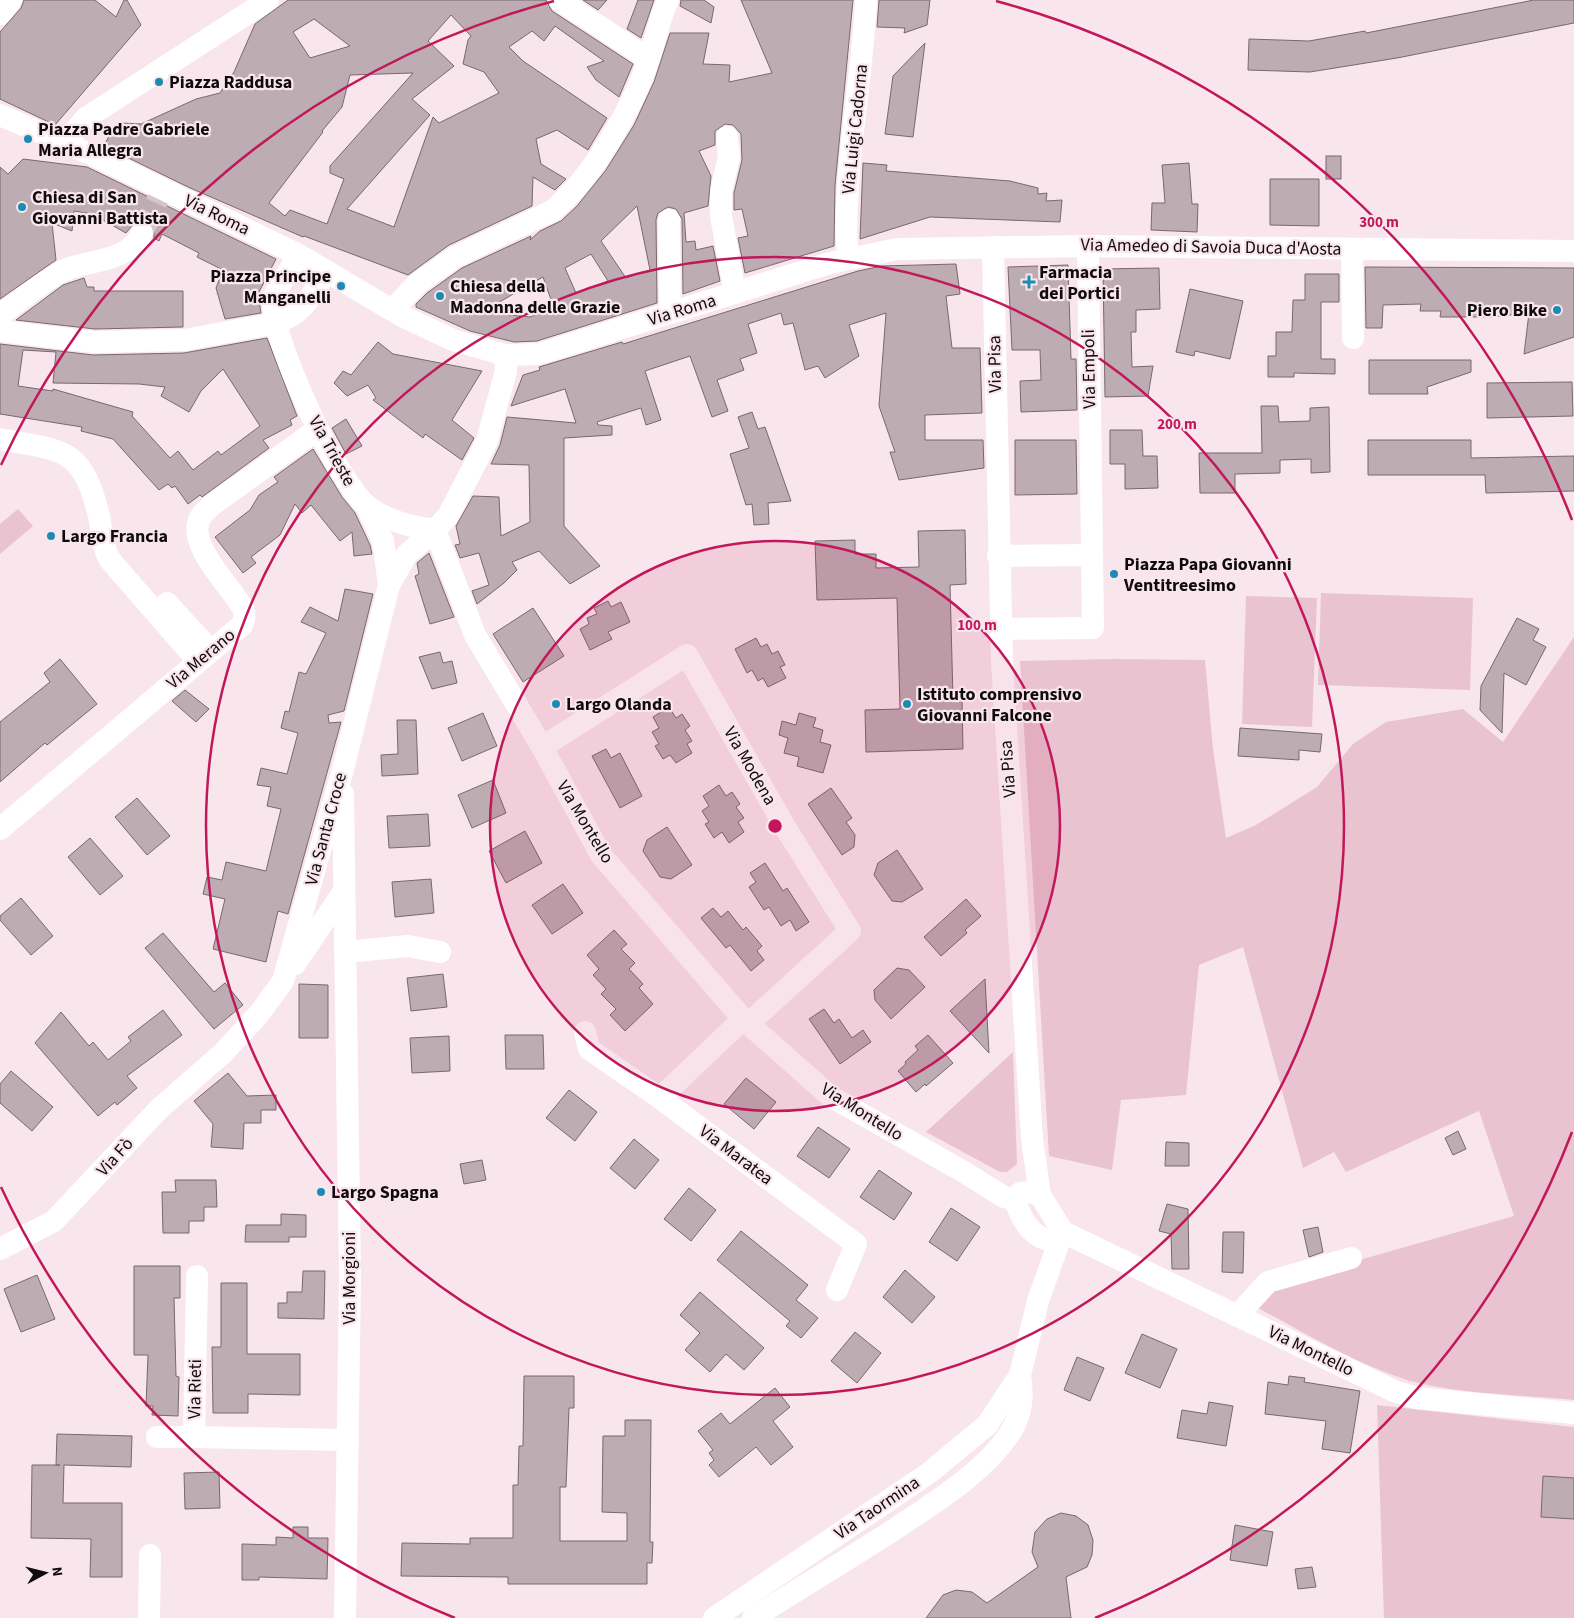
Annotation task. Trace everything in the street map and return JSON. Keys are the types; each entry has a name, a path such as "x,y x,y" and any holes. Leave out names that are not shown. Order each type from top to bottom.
{"street":[{"path":"0,14 11,0"},
{"path":"64,143 86,118 268,0"},
{"path":"559,0 649,58"},
{"path":"397,313 418,283 455,257 552,211 590,170 638,86 668,0"},
{"name":"Via Luigi Cadorna","path":"849,259 845,240 850,149 864,50 866,0"},
{"name":"Via Roma","path":"0,115 97,158 160,194 291,251 397,313 453,340 505,355 539,354 849,259"},
{"path":"727,137 729,158 721,191 721,216 735,293"},
{"path":"669,220 670,313"},
{"path":"0,315 59,273 121,254 137,243 142,233"},
{"name":"Via Amedeo di Savoia Duca d'Aosta","path":"849,259 897,249 993,247 1088,246 1574,251"},
{"name":"Via Empoli","path":"1001,629 1093,628 1088,246"},
{"name":"Via Pisa","path":"993,247 1001,629 1032,1139 1025,1196"},
{"path":"1352,249 1352,338"},
{"name":"Via Trieste","path":"291,251 273,300 277,323 295,379 318,429 346,482 366,505 405,526 436,530"},
{"path":"0,331 94,342 184,340 277,323 301,311 326,270"},
{"path":"389,585 406,554 436,530 448,516 486,441 506,371 505,355"},
{"name":"Via Merano","path":"0,829 242,625 245,617 242,607 219,578 200,542 198,529 200,517 212,505 318,429"},
{"path":"0,439 59,451 76,461 90,486 100,523 204,656"},
{"path":"366,505 383,540 389,585"},
{"name":"Via Montello","path":"436,530 475,635 542,747 601,856 746,1021 830,1096 964,1172 1004,1197 1025,1196"},
{"path":"998,556 1092,554"},
{"name":"Via Santa Croce","path":"223,1053 259,1014 283,981 316,867 389,585"},
{"name":"Via Modena","path":"542,747 687,655 785,827 850,931 746,1021"},
{"name":"Via Morgioni","path":"342,769 350,1277 345,1618"},
{"path":"283,981 314,936 344,880 316,867"},
{"path":"314,936 345,945 408,946 440,952"},
{"path":"660,1098 746,1021"},
{"name":"Via Maratea","path":"585,1032 589,1049 660,1098 856,1244 837,1290"},
{"name":"Via Fò","path":"0,1249 54,1221 159,1108 223,1053"},
{"path":"1025,1196 1062,1236 1050,1242 1035,1236 1025,1196"},
{"name":"Via Taormina","path":"1035,1236 1038,1256 1038,1301"},
{"name":"Via Montello","path":"1062,1236 1237,1316 1394,1391 1416,1398 1574,1413"},
{"name":"Via Taormina","path":"714,1618 929,1473 987,1425 1020,1375 1038,1301 1062,1236"},
{"path":"1237,1316 1268,1282 1351,1258"},
{"name":"Via Rieti","path":"197,1276 194,1437 348,1440"},
{"name":"Via Taormina","path":"753,1618 835,1569 932,1504 984,1464 1011,1432 1024,1399 1020,1375"},
{"path":"157,1436 194,1437"},
{"path":"150,1555 150,1618"}],"shaded area":[{"path":"18,509 33,526 0,554 0,524"},
{"path":"1321,593 1473,598 1470,690 1318,685"},
{"path":"1246,596 1317,598 1312,727 1242,724"},
{"path":"1574,637 1574,1400 1467,1391 1407,1380 1347,1356 1252,1305 1275,1284 1514,1216 1479,1111 1346,1172 1334,1152 1303,1168 1243,947 1199,965 1186,1095 1121,1100 1112,1170 1049,1156 1020,661 1205,660 1213,749 1226,838 1256,825 1317,787 1353,744 1386,722 1463,709 1503,742"},
{"path":"1013,1052 1017,1164 1007,1172 1000,1172 926,1132"},
{"path":"1377,1405 1574,1427 1574,1618 1384,1618"}],"building":[{"path":"24,0 95,0 116,17 124,0 127,0 141,25 55,125 0,99 0,32 21,8"},
{"path":"288,0 546,0 552,11 633,64 619,97 596,80 587,67 604,61 555,26 544,41 532,31 509,47 523,61 607,118 588,150 557,130 536,139 541,164 566,179 555,190 533,177 532,206 449,245 408,275 303,237 188,187 104,146 114,126 121,123 141,124 196,99 220,93 234,72 255,24","holes":["451,15 471,36 468,40 463,64 484,72 499,93 439,123 433,117 394,227 347,209 430,115 412,99 454,66 428,41","314,19 350,46 310,58 293,32","413,73 330,166 330,173 344,179 327,224 290,210 285,216 269,203 342,107 350,75"]},
{"path":"583,0 607,0 598,10"},
{"path":"638,0 654,0 641,38 627,29"},
{"path":"681,0 704,0 714,7 711,23 680,6"},
{"path":"741,0 853,0 835,185 834,246 745,273 738,238 748,236 742,209 734,210 734,193 742,160 741,134 733,125 725,124 715,131 715,145 699,151 711,176 708,206 684,213 686,242 695,241 696,250 713,246 720,281 683,294 682,219 676,209 668,207 658,213 656,220 657,303 537,341 514,342 470,331 416,307 416,304 427,293 462,268 531,236 530,240 540,231 561,221 577,206 606,170 634,125 654,82 670,33 709,33 703,64 730,65 729,82 772,73","holes":["637,206 650,270 626,278 601,241","591,254 608,281 576,293 565,268","543,277 554,308 530,317 482,312"]},
{"path":"879,0 930,0 927,25 904,33 905,28 877,27"},
{"path":"1534,0 1574,0 1574,23 1397,58 1310,72 1248,70 1249,39 1309,41 1365,31 1366,33"},
{"path":"925,43 913,137 885,134 893,76"},
{"path":"1326,156 1341,156 1341,179 1326,179"},
{"path":"23,159 87,167 276,259 258,294 261,313 225,319 216,288 223,270 197,257 199,253 162,234 159,241 154,238 154,228 149,222 136,221 126,233 92,214 74,211 72,231 52,223 56,260 0,299 0,167 8,174"},
{"path":"863,163 887,165 886,171 1010,181 1038,188 1038,194 1047,193 1046,201 1062,200 1060,222 930,217 860,239"},
{"path":"1189,163 1192,204 1198,204 1197,232 1151,230 1152,203 1165,203 1162,165"},
{"path":"1270,179 1319,179 1319,226 1270,225"},
{"path":"956,264 960,294 946,296 952,348 980,348 982,413 925,415 925,440 983,440 984,468 899,480 890,452 895,452 879,406 886,313 849,325 859,356 825,378 818,366 805,370 793,323 784,325 781,313 748,324 757,353 740,359 744,370 717,380 728,411 712,417 690,356 645,371 661,420 646,425 641,408 597,422 598,425 612,426 612,435 564,438 564,526 600,566 570,584 539,551 512,562 517,570 477,604 472,591 489,585 479,553 460,558 455,545 460,544 456,526 473,496 499,497 501,536 530,522 529,465 491,464 500,445 507,417 576,423 565,389 511,406 523,375 540,370 539,367 622,342 623,344 858,271 882,266"},
{"path":"1068,265 1071,359 1076,359 1077,410 1021,412 1020,381 1041,380 1040,350 1012,350 1008,267"},
{"path":"1365,267 1574,268 1574,337 1524,354 1529,313 1491,317 1440,317 1441,311 1420,311 1421,304 1383,305 1382,328 1366,328"},
{"path":"1159,268 1160,309 1136,310 1136,332 1131,332 1132,367 1153,366 1148,396 1105,397 1103,269"},
{"path":"1305,274 1339,274 1339,302 1321,302 1321,359 1335,359 1335,374 1294,373 1294,377 1268,377 1268,356 1276,356 1276,332 1292,332 1293,300 1305,300"},
{"path":"84,278 87,287 94,287 94,291 183,291 183,327 95,329 16,320 63,285"},
{"path":"1190,289 1243,301 1230,359 1195,351 1194,356 1176,352"},
{"path":"267,338 297,416 290,420 292,425 263,440 269,448 202,497 200,495 188,504 175,486 172,488 168,484 159,490 113,439 81,431 82,427 0,414 0,344 93,355 184,353","holes":["23,350 56,352 53,383 139,384 165,387 161,396 189,412 201,391 223,369 260,426 221,455 218,451 193,470 178,451 170,458 132,416 133,412 53,389 53,391 18,386"]},
{"path":"378,342 393,354 482,371 452,420 474,438 462,460 425,434 423,438 373,400 376,398 368,385 347,396 334,383 343,371 351,375"},
{"path":"1369,360 1471,360 1471,372 1427,387 1428,394 1369,394"},
{"path":"1572,382 1573,416 1487,418 1487,383"},
{"path":"1261,406 1278,406 1279,422 1310,421 1310,408 1329,407 1330,472 1311,473 1311,459 1280,460 1280,473 1235,474 1235,493 1200,493 1199,453 1262,453"},
{"path":"752,412 758,429 765,427 791,501 768,503 769,524 754,525 752,504 746,505 730,454 749,448 738,417"},
{"path":"346,419 362,446 346,454 332,428"},
{"path":"1110,430 1142,430 1143,456 1157,456 1158,488 1125,489 1125,464 1110,464"},
{"path":"1015,440 1076,440 1077,494 1015,495"},
{"path":"1368,440 1471,440 1471,458 1574,456 1574,491 1486,493 1485,475 1368,475"},
{"path":"313,449 342,497 355,513 370,545 372,554 354,556 352,532 340,541 311,505 302,513 295,504 280,535 251,557 256,563 243,573 215,537 250,510 259,495 278,482 274,477"},
{"path":"965,530 966,584 950,585 953,699 962,699 963,749 866,752 865,710 900,709 897,598 817,600 815,541 855,540 855,554 876,554 876,568 919,567 918,531"},
{"path":"429,553 454,617 430,624 415,576 419,574 417,563"},
{"path":"345,589 373,594 344,711 328,715 329,723 341,722 288,914 278,911 266,962 213,949 225,899 203,894 207,877 222,880 226,862 266,871 281,809 267,806 271,787 257,785 261,768 287,774 298,733 281,728 285,711 289,712 299,672 306,674 326,633 301,622 310,607 338,621"},
{"path":"608,601 611,607 621,602 630,622 608,632 612,639 590,650 580,629 589,624 587,618 597,614 594,608"},
{"path":"533,608 564,656 523,682 493,634"},
{"path":"1517,618 1539,629 1533,640 1546,647 1526,685 1504,673 1502,733 1480,710 1481,686"},
{"path":"756,638 761,647 767,644 772,654 778,651 785,665 780,667 786,678 768,687 763,678 758,681 752,670 747,673 735,649"},
{"path":"440,652 443,663 452,661 457,683 432,689 419,657"},
{"path":"60,659 97,704 47,745 45,743 0,782 0,722 50,682 44,673"},
{"path":"185,690 209,709 196,722 172,701"},
{"path":"669,707 676,718 682,714 690,726 685,730 692,741 687,744 692,753 676,763 670,755 663,759 655,746 659,744 652,732 659,728 653,717"},
{"path":"483,713 497,746 462,761 448,728"},
{"path":"799,713 816,718 813,727 823,730 820,742 831,745 823,773 797,766 799,757 784,753 788,738 779,735 782,721 796,725"},
{"path":"397,720 416,720 418,774 382,776 381,755 398,754"},
{"path":"1240,728 1322,734 1320,752 1299,750 1299,760 1238,756"},
{"path":"606,749 611,758 620,753 642,796 620,808 592,756"},
{"path":"493,780 506,813 472,828 458,795"},
{"path":"719,785 726,796 732,792 740,804 736,807 744,818 738,822 744,832 729,843 722,832 714,838 705,824 709,822 702,811 709,806 703,796"},
{"path":"831,788 852,818 846,822 855,835 854,847 842,855 808,804"},
{"path":"137,798 170,836 147,855 115,817"},
{"path":"428,814 430,846 389,848 387,816"},
{"path":"667,827 692,865 671,879 660,877 643,851 647,840"},
{"path":"525,831 542,863 506,883 489,851"},
{"path":"90,838 123,876 100,895 68,857"},
{"path":"897,850 923,889 902,902 892,901 874,875 878,863"},
{"path":"765,863 783,891 787,888 809,922 796,931 790,920 781,926 769,907 764,910 749,887 756,882 750,873"},
{"path":"431,879 434,913 395,917 392,882"},
{"path":"563,884 583,913 552,934 532,905"},
{"path":"21,898 53,936 31,955 0,920 0,916"},
{"path":"966,899 981,916 965,930 967,933 941,956 924,937"},
{"path":"713,908 721,917 728,911 743,930 746,927 762,946 757,951 764,960 751,971 730,945 726,948 701,918"},
{"path":"614,930 627,944 621,949 635,963 629,969 643,984 639,988 653,1004 625,1031 610,1015 616,1009 601,994 606,989 593,975 599,969 587,955"},
{"path":"163,933 214,992 225,983 243,1005 214,1029 145,948"},
{"path":"897,968 909,970 925,987 891,1019 875,1000 874,990"},
{"path":"443,974 447,1007 411,1011 407,978"},
{"path":"985,979 989,1053 950,1011"},
{"path":"299,984 328,985 328,1038 299,1038"},
{"path":"824,1009 834,1023 839,1019 852,1038 863,1030 871,1042 840,1064 809,1019"},
{"path":"163,1010 182,1035 127,1076 137,1088 117,1105 115,1102 98,1116 35,1043 61,1012 89,1046 93,1042 108,1060 131,1041 128,1037"},
{"path":"505,1035 543,1035 544,1069 506,1069"},
{"path":"928,1035 953,1063 916,1092 898,1071 918,1050 915,1046"},
{"path":"449,1036 450,1071 412,1073 410,1038"},
{"path":"11,1071 53,1107 32,1131 0,1103 0,1084"},
{"path":"228,1073 247,1096 276,1095 276,1110 261,1110 261,1123 244,1123 243,1149 211,1147 213,1124 194,1101"},
{"path":"746,1078 776,1102 754,1129 724,1104"},
{"path":"569,1090 597,1112 575,1141 546,1118"},
{"path":"818,1127 850,1149 829,1178 797,1156"},
{"path":"1458,1131 1466,1149 1453,1155 1445,1138"},
{"path":"634,1139 659,1160 635,1189 610,1168"},
{"path":"1166,1142 1189,1143 1189,1166 1165,1166"},
{"path":"482,1160 486,1180 464,1184 460,1164"},
{"path":"879,1170 912,1193 894,1220 860,1197"},
{"path":"175,1180 216,1180 217,1207 204,1207 204,1221 189,1221 189,1233 163,1233 162,1192 176,1192"},
{"path":"689,1188 716,1210 691,1241 664,1219"},
{"path":"1167,1204 1188,1209 1189,1269 1172,1269 1171,1234 1159,1231"},
{"path":"951,1208 980,1227 957,1261 929,1242"},
{"path":"281,1214 306,1215 306,1237 289,1237 289,1242 245,1242 246,1225 281,1225"},
{"path":"1318,1227 1323,1252 1309,1257 1303,1230"},
{"path":"741,1231 808,1285 796,1300 818,1318 801,1338 786,1326 790,1321 717,1260"},
{"path":"1223,1232 1244,1232 1243,1273 1222,1272"},
{"path":"134,1266 180,1266 180,1298 174,1298 176,1376 179,1377 178,1416 152,1415 153,1406 146,1406 148,1355 134,1355"},
{"path":"905,1270 935,1297 912,1323 883,1297"},
{"path":"303,1271 325,1271 324,1319 278,1318 278,1303 287,1303 287,1292 302,1292"},
{"path":"37,1275 55,1319 21,1332 4,1289"},
{"path":"221,1283 247,1283 247,1354 300,1354 300,1395 248,1394 248,1413 213,1413 212,1347 221,1347"},
{"path":"700,1292 764,1348 744,1370 726,1354 710,1372 685,1350 700,1333 680,1315"},
{"path":"855,1332 881,1353 857,1383 831,1361"},
{"path":"1142,1334 1177,1349 1160,1388 1125,1373"},
{"path":"1077,1357 1104,1368 1090,1401 1064,1390"},
{"path":"524,1376 574,1376 574,1408 569,1408 566,1487 560,1487 560,1541 627,1541 627,1513 602,1512 603,1436 625,1436 625,1420 651,1420 650,1542 653,1542 652,1563 647,1563 647,1584 508,1584 508,1577 401,1576 402,1543 470,1544 470,1538 513,1538 513,1485 518,1485 519,1446 523,1446"},
{"path":"1289,1376 1305,1378 1304,1382 1360,1391 1350,1453 1322,1449 1326,1421 1265,1414 1268,1382 1288,1385"},
{"path":"775,1388 790,1407 773,1421 793,1447 771,1465 756,1447 719,1477 709,1465 714,1460 709,1453 713,1450 698,1431 721,1413 730,1424"},
{"path":"1209,1402 1233,1406 1226,1446 1177,1438 1182,1410 1207,1414"},
{"path":"57,1434 132,1436 131,1467 64,1465 63,1503 122,1503 122,1577 90,1577 91,1539 31,1538 32,1465 56,1465"},
{"path":"219,1472 220,1508 185,1509 184,1473"},
{"path":"1543,1476 1574,1478 1574,1519 1541,1517"},
{"path":"1061,1513 1076,1516 1088,1525 1093,1540 1092,1555 1087,1567 1066,1577 1071,1618 926,1618 943,1595 956,1590 972,1592 987,1603 1038,1567 1032,1552 1035,1532 1047,1519"},
{"path":"1235,1525 1273,1532 1267,1566 1230,1560"},
{"path":"293,1527 308,1527 308,1538 328,1538 327,1579 259,1577 259,1580 242,1580 242,1544 276,1545 276,1537 293,1538"},
{"path":"1312,1567 1316,1587 1298,1589 1295,1569"}],"tunnel":[{"path":"142,233 158,199"}],"place":[{"name":"Piazza Raddusa","path":"159,82"},
{"name":"Piazza Padre Gabriele Maria Allegra","path":"28,139"},
{"name":"Chiesa di San Giovanni Battista","path":"22,207"},
{"name":"Farmacia dei Portici","path":"1029,282"},
{"name":"Piazza Principe Manganelli","path":"341,286"},
{"name":"Chiesa della Madonna delle Grazie","path":"440,296"},
{"name":"Piero Bike","path":"1557,310"},
{"name":"Largo Francia","path":"51,536"},
{"name":"Piazza Papa Giovanni Ventitreesimo","path":"1114,574"},
{"name":"Largo Olanda","path":"556,704"},
{"name":"Istituto comprensivo Giovanni Falcone","path":"907,704"},
{"name":"Largo Spagna","path":"321,1192"}]}
